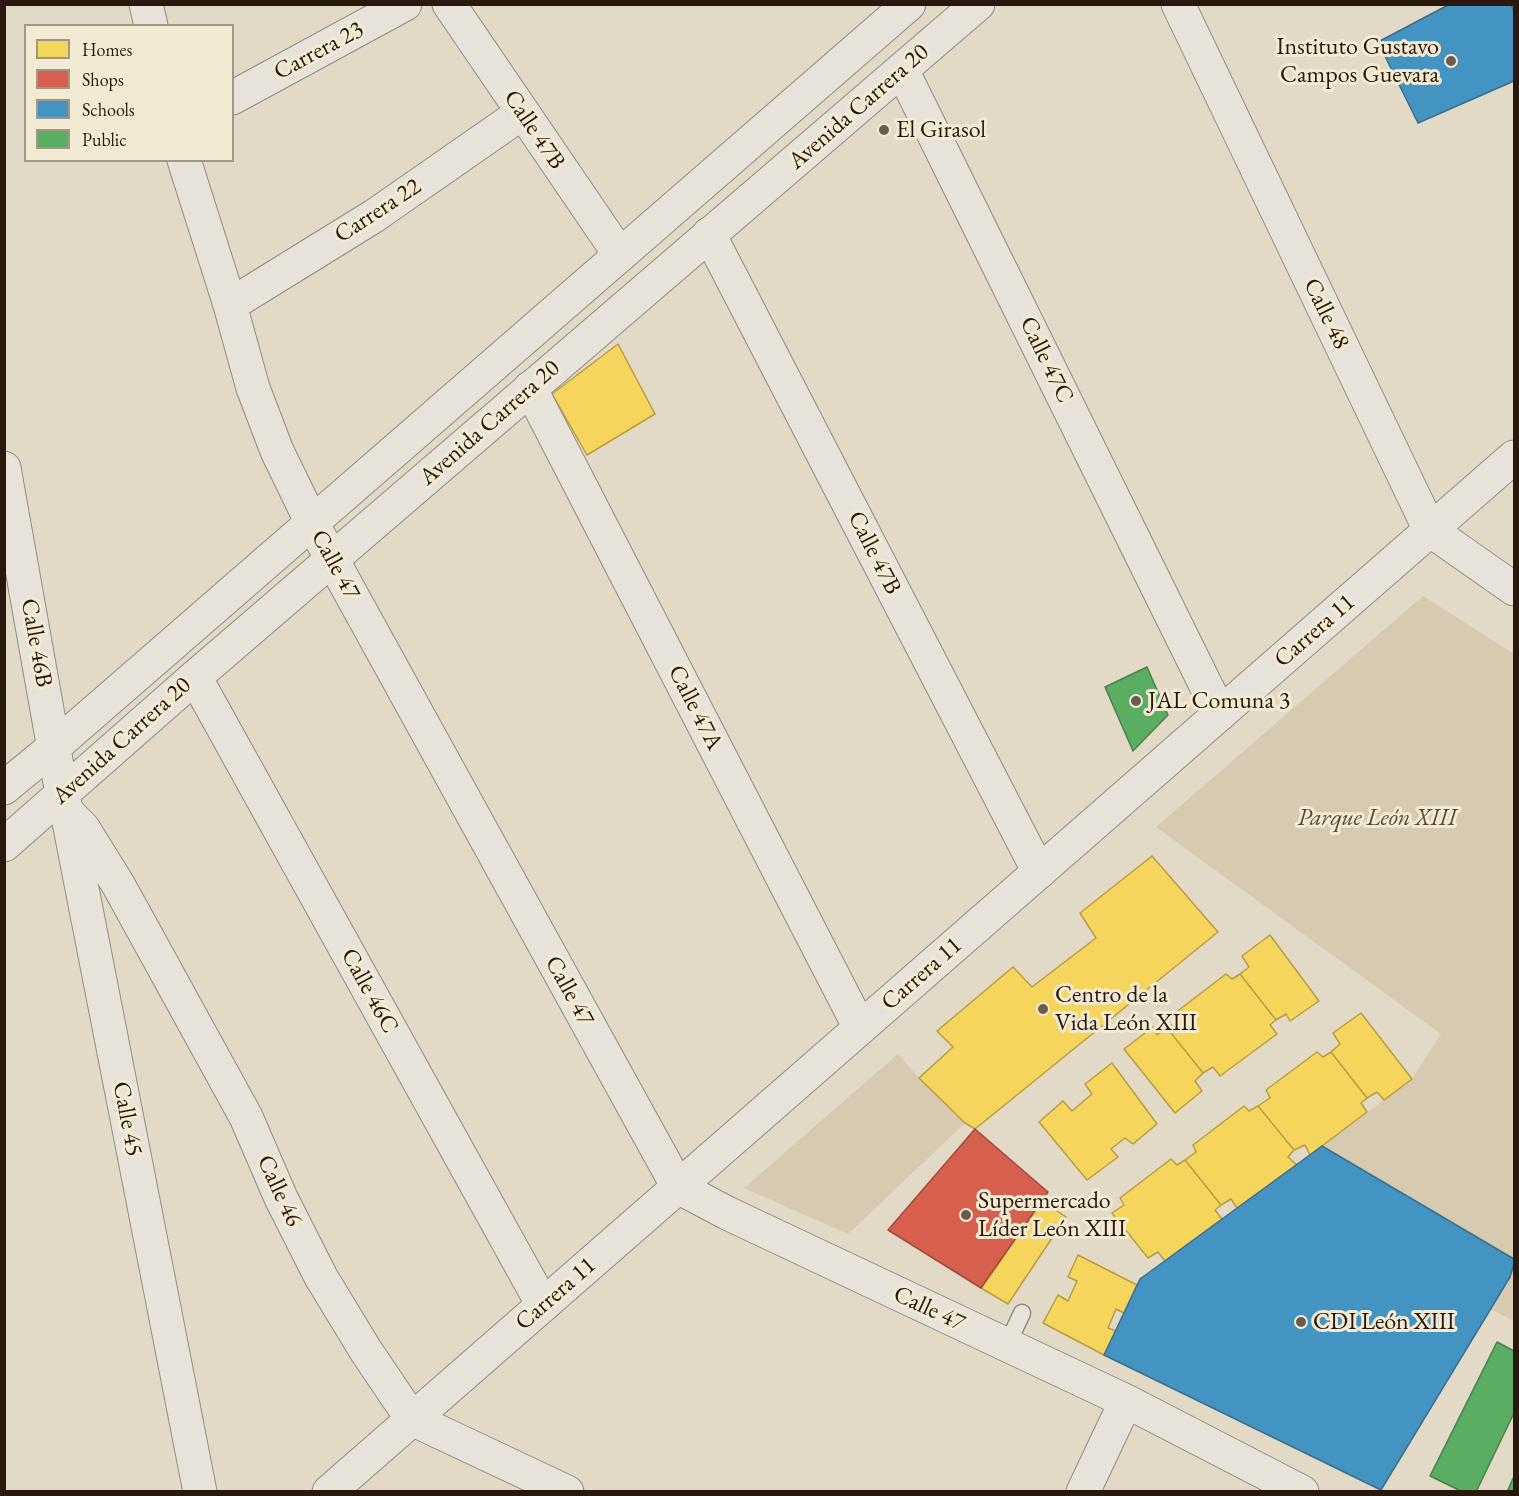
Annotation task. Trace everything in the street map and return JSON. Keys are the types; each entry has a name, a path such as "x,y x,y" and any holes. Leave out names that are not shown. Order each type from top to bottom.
{"street":[{"path":"146,4 151,24"},
{"name":"Carrera 23","path":"234,97 405,4"},
{"name":"Calle 47B","path":"449,4 620,255"},
{"name":"Avenida Carrera 20","path":"4,845 65,803 195,676 978,4"},
{"name":"Calle 48","path":"1178,4 1430,530 1515,590"},
{"name":"Avenida Carrera 20","path":"4,788 620,255 890,11"},
{"name":"Calle 47C","path":"890,11 902,70 1220,714"},
{"name":"Carrera 22","path":"230,305 374,216 522,113"},
{"name":"Calle 47","path":"185,162 230,305 253,388 277,451 331,559 678,1187 727,1213 1126,1401 1302,1491"},
{"name":"Calle 47B","path":"709,234 1039,872"},
{"name":"Calle 47A","path":"530,388 860,1028"},
{"name":"Carrera 11","path":"329,1491 1515,457"},
{"name":"Calle 46B","path":"4,468 55,746"},
{"name":"Calle 46C","path":"195,676 543,1305"},
{"name":"Calle 45","path":"55,746 200,1491"},
{"name":"Calle 46","path":"65,803 120,886 246,1117 281,1198 321,1277 366,1351 412,1419"},
{"path":"1083,1491 1126,1401"},
{"path":"412,1419 567,1491"}],"lane":[{"path":"1007,1345 1022,1313"}],"green space":[{"name":"Parque León XIII","path":"1423,596 1514,654 1514,1259 1322,1146 1412,1079 1441,1034 1156,827"},
{"path":"898,1054 965,1123 848,1234 744,1188"},
{"path":"1514,1263 1514,1321 1490,1309"}],"building: Homes":[{"path":"618,344 655,414 587,455 552,394"},
{"name":"Centro de la Vida León XIII","path":"1152,856 1218,932 975,1129 965,1123 919,1078 953,1047 937,1031 1013,967 1032,987 1096,938 1080,913"},
{"path":"1270,935 1319,1001 1290,1021 1286,1014 1276,1020 1240,974 1249,967 1242,956"},
{"path":"1226,974 1232,979 1240,974 1276,1020 1270,1025 1277,1034 1220,1076 1213,1067 1203,1073 1167,1028 1179,1020 1175,1013"},
{"path":"1361,1013 1412,1079 1384,1100 1377,1092 1367,1098 1331,1052 1340,1044 1333,1033"},
{"path":"1153,1027 1157,1035 1167,1028 1203,1073 1195,1081 1202,1091 1175,1113 1124,1049"},
{"path":"1317,1052 1323,1057 1331,1052 1367,1098 1361,1103 1367,1112 1310,1155 1305,1145 1294,1150 1258,1106 1270,1098 1266,1090"},
{"path":"1112,1063 1157,1124 1133,1144 1125,1138 1111,1149 1118,1157 1087,1180 1039,1122 1063,1101 1072,1111 1092,1094 1085,1084"},
{"path":"1244,1106 1249,1111 1258,1106 1294,1150 1288,1157 1297,1165 1237,1208 1231,1199 1221,1205 1185,1160 1196,1152 1193,1145"},
{"path":"1171,1159 1177,1165 1185,1160 1221,1205 1215,1210 1222,1219 1165,1261 1158,1252 1148,1258 1112,1213 1124,1205 1120,1198"},
{"path":"1042,1201 1066,1217 1008,1304 981,1288"},
{"path":"1078,1255 1137,1285 1124,1313 1116,1309 1108,1328 1116,1331 1104,1355 1043,1323 1058,1295 1068,1301 1077,1281 1068,1277"}],"building: Shops":[{"name":"Supermercado Líder León XIII","path":"975,1129 1048,1192 981,1288 888,1230"}],"building: Schools":[{"name":"Instituto Gustavo Campos Guevara","path":"1450,4 1511,4 1514,12 1514,81 1418,123 1378,42"},
{"name":"CDI León XIII","path":"1322,1146 1514,1259 1510,1277 1381,1490 1104,1355 1140,1279"}],"building: Public":[{"name":"JAL Comuna 3","path":"1147,667 1168,715 1133,751 1105,687"},
{"path":"1497,1342 1514,1351 1514,1413 1476,1492 1463,1492 1430,1476"},
{"path":"1514,1476 1514,1492 1507,1492"}],"place":[{"name":"Instituto Gustavo Campos Guevara","path":"1451,61"},
{"name":"El Girasol","path":"884,130"},
{"name":"JAL Comuna 3","path":"1136,701"},
{"name":"Centro de la Vida León XIII","path":"1043,1009"},
{"name":"Supermercado Líder León XIII","path":"966,1215"},
{"name":"CDI León XIII","path":"1301,1322"}]}
